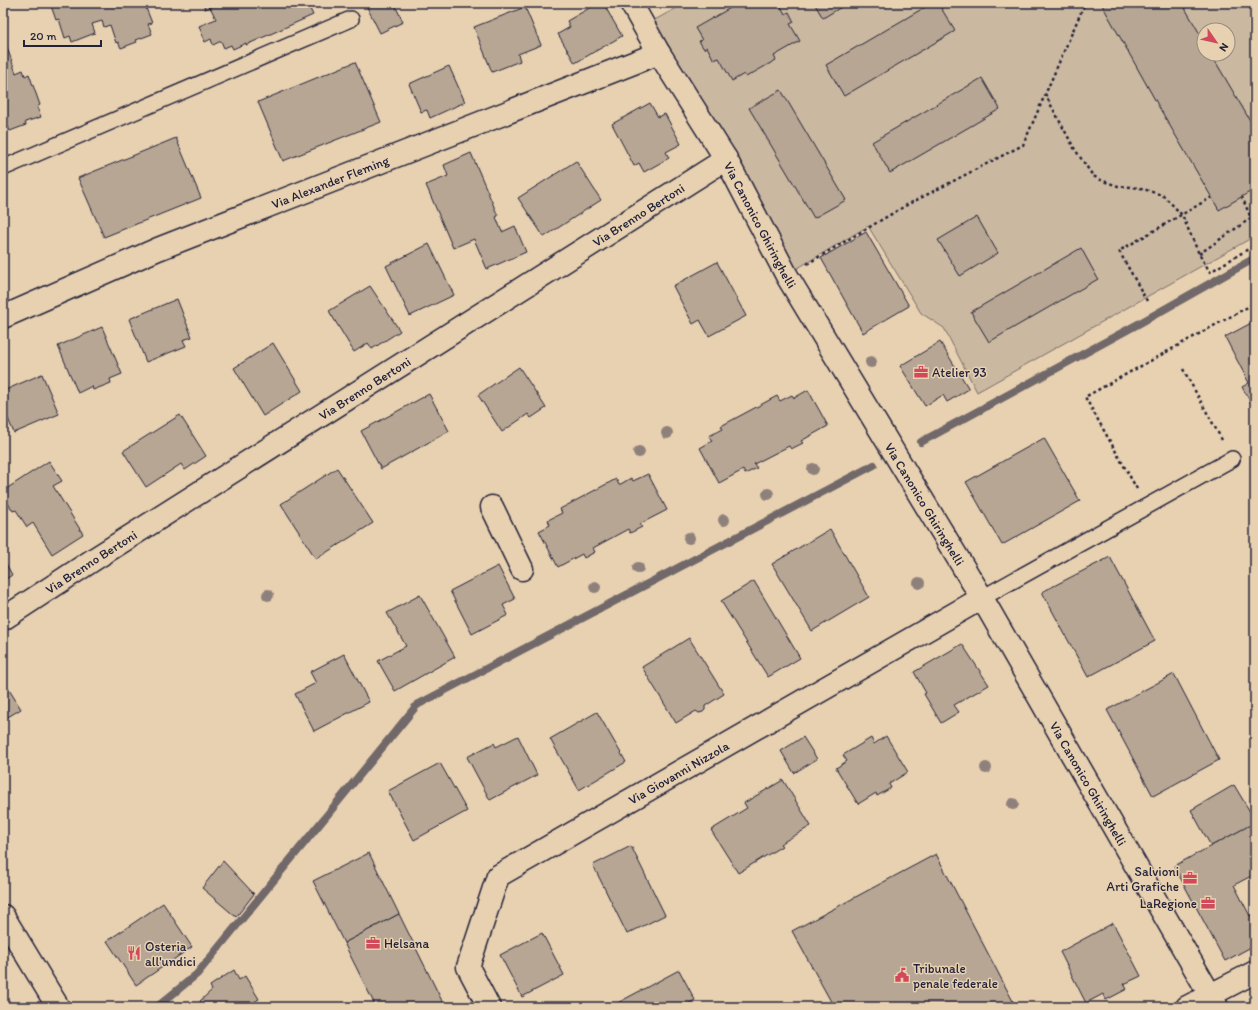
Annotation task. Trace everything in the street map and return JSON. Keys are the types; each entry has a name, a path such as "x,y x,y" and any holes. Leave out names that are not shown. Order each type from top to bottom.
{"street":[{"name":"Via Canonico Ghiringhelli","path":"631,3 659,53 726,159 787,276 982,598 1214,1001"},
{"name":"Via Alexander Fleming","path":"3,317 158,249 659,53"},
{"name":"Via Brenno Bertoni","path":"3,619 96,558 726,159"},
{"path":"492,507 522,569"},
{"name":"Via Giovanni Nizzola","path":"489,1007 468,967 498,876 982,598"},
{"path":"3,916 58,1007"},
{"path":"1187,1007 1214,1001 1255,972"}],"lane":[{"path":"3,168 350,19"},
{"path":"982,598 1232,459"}],"path":[{"path":"787,276 905,206 1023,145 1085,3"},
{"path":"1045,94 1074,148 1093,176 1118,186 1141,188 1164,196 1182,215 1199,254 1210,272 1255,245"},
{"path":"1147,301 1119,251 1212,197"},
{"path":"1199,254 1251,218 1242,197"},
{"path":"1147,507 1085,397 1255,303"},
{"path":"1183,369 1232,459"}],"shaded area":[{"path":"686,3 1253,3 1255,7 1255,236 977,392 944,328 921,313 868,226 793,271 649,23"}],"building":[{"path":"50,3 144,3 152,23 148,24 152,34 121,48 118,42 116,43 110,25 104,27 102,21 92,24 95,33 72,42 70,36 65,38 59,19 56,20"},
{"path":"203,3 321,4 310,9 313,15 246,45 246,43 233,49 231,45 224,48 221,41 213,45 211,39 205,42 199,26 216,19 210,7 205,9"},
{"path":"365,3 394,3 403,22 380,33"},
{"path":"598,3 603,3 622,36 575,63 558,34 570,27 567,21"},
{"path":"739,3 779,3 785,14 789,12 794,22 790,24 800,41 774,56 776,60 746,77 744,74 732,81 719,58 714,60 707,47 704,49 699,41 702,40 695,28"},
{"path":"814,3 848,3 823,18"},
{"path":"932,3 938,3 955,31 844,96 826,65"},
{"path":"1101,3 1182,3 1196,27 1196,62 1216,62 1255,129 1255,189 1219,210"},
{"path":"525,7 541,45 518,54 520,61 492,72 474,27"},
{"path":"3,36 16,73 23,70 25,76 29,74 40,105 37,107 41,117 25,122 26,125 10,131 7,125 5,126 3,120"},
{"path":"355,62 381,122 283,161 258,102"},
{"path":"449,66 465,102 430,118 427,110 421,112 409,84"},
{"path":"982,78 1000,109 890,173 872,142"},
{"path":"781,90 846,200 814,218 749,108"},
{"path":"650,103 658,117 665,114 681,144 666,152 669,158 644,172 639,163 634,166 612,124"},
{"path":"176,138 201,198 104,237 78,178"},
{"path":"471,153 498,216 496,217 502,232 515,226 526,252 487,269 474,239 453,248 426,185 448,176 444,165"},
{"path":"576,161 601,200 544,237 518,198"},
{"path":"977,217 998,253 960,276 938,240"},
{"path":"866,232 909,306 863,333 821,258"},
{"path":"429,244 454,295 410,316 386,266"},
{"path":"1081,248 1098,279 989,342 971,312"},
{"path":"717,262 746,316 709,336 700,320 693,324 673,286"},
{"path":"370,286 400,331 372,349 368,343 354,352 329,311"},
{"path":"177,299 192,337 183,340 186,346 146,362 129,319"},
{"path":"1255,321 1255,410 1242,387 1249,383 1225,337"},
{"path":"102,327 122,374 110,379 111,383 93,390 92,386 78,393 58,346"},
{"path":"940,342 969,389 947,402 943,395 925,406 900,366"},
{"path":"273,343 302,391 263,416 234,368"},
{"path":"519,367 546,408 531,418 528,414 502,432 478,395"},
{"path":"42,374 59,414 14,433 3,407 3,391"},
{"path":"808,390 828,426 801,441 803,443 791,449 789,446 754,464 757,468 745,474 743,470 719,483 700,448 712,441 709,436 723,429 721,426 777,396 780,401 792,395 794,398"},
{"path":"429,394 449,431 381,469 361,431"},
{"path":"180,415 206,456 185,470 181,464 146,487 123,451"},
{"path":"1044,438 1080,501 1002,545 966,482"},
{"path":"49,461 62,481 53,486 83,534 52,554 33,523 27,527 16,510 13,511 3,496 3,491"},
{"path":"337,468 373,523 316,559 281,504"},
{"path":"648,474 667,510 640,524 642,527 630,533 628,529 593,548 595,552 584,558 582,554 558,567 539,531 550,525 548,520 562,513 560,509 616,479 619,485 631,478 633,481"},
{"path":"830,529 869,597 812,631 772,564"},
{"path":"1110,557 1155,641 1088,677 1042,592"},
{"path":"3,558 12,575 3,581"},
{"path":"498,566 515,599 503,605 508,615 472,634 450,591"},
{"path":"754,581 800,658 768,677 721,601"},
{"path":"420,595 455,657 395,691 378,661 406,646 387,613"},
{"path":"689,638 724,694 705,706 705,710 703,712 699,713 696,711 676,723 642,667"},
{"path":"962,644 989,685 954,705 959,712 941,723 924,694 926,693 914,672"},
{"path":"344,654 369,702 314,731 295,694 316,683 310,672"},
{"path":"1174,674 1219,760 1153,796 1107,710"},
{"path":"3,680 21,709 3,720"},
{"path":"597,712 626,762 579,790 550,739"},
{"path":"518,736 537,775 490,800 467,757 494,743 496,747"},
{"path":"886,736 908,772 889,784 891,788 877,796 876,793 858,804 836,768 847,761 843,755 871,738 874,744"},
{"path":"803,737 817,759 794,773 781,751"},
{"path":"440,763 467,811 414,840 388,791"},
{"path":"783,780 811,826 780,844 782,846 738,873 711,830 747,808 744,803"},
{"path":"1234,785 1255,820 1255,823 1211,846 1191,810"},
{"path":"1254,823 1255,874 1234,885 1250,916 1255,913 1255,945 1225,961 1174,866"},
{"path":"631,846 665,915 627,934 593,865"},
{"path":"369,853 399,914 344,943 313,881"},
{"path":"936,854 1016,1007 834,1007 792,931"},
{"path":"223,861 254,894 236,917 202,888"},
{"path":"163,903 192,947 136,985 107,941"},
{"path":"399,914 445,1007 376,1007 344,943"},
{"path":"1113,923 1141,976 1124,984 1127,989 1106,1000 1103,994 1086,1003 1060,952"},
{"path":"542,933 564,975 522,997 500,955"},
{"path":"234,970 239,980 245,976 259,999 248,1006 249,1007 204,1007 200,1001 212,990 210,986"},
{"path":"679,970 695,1000 682,1007 610,1007"}],"waterway":[{"path":"921,442 1140,323 1255,258"},
{"path":"157,1007 197,974 417,705 874,465"}],"place":[{"name":"Atelier 93","path":"921,372"},
{"name":"Salvioni Arti Grafiche","path":"1190,878"},
{"name":"LaRegione","path":"1208,903"},
{"name":"Helsana","path":"373,943"},
{"name":"Osteria all'undici","path":"134,953"},
{"name":"Tribunale penale federale","path":"902,975"}]}
